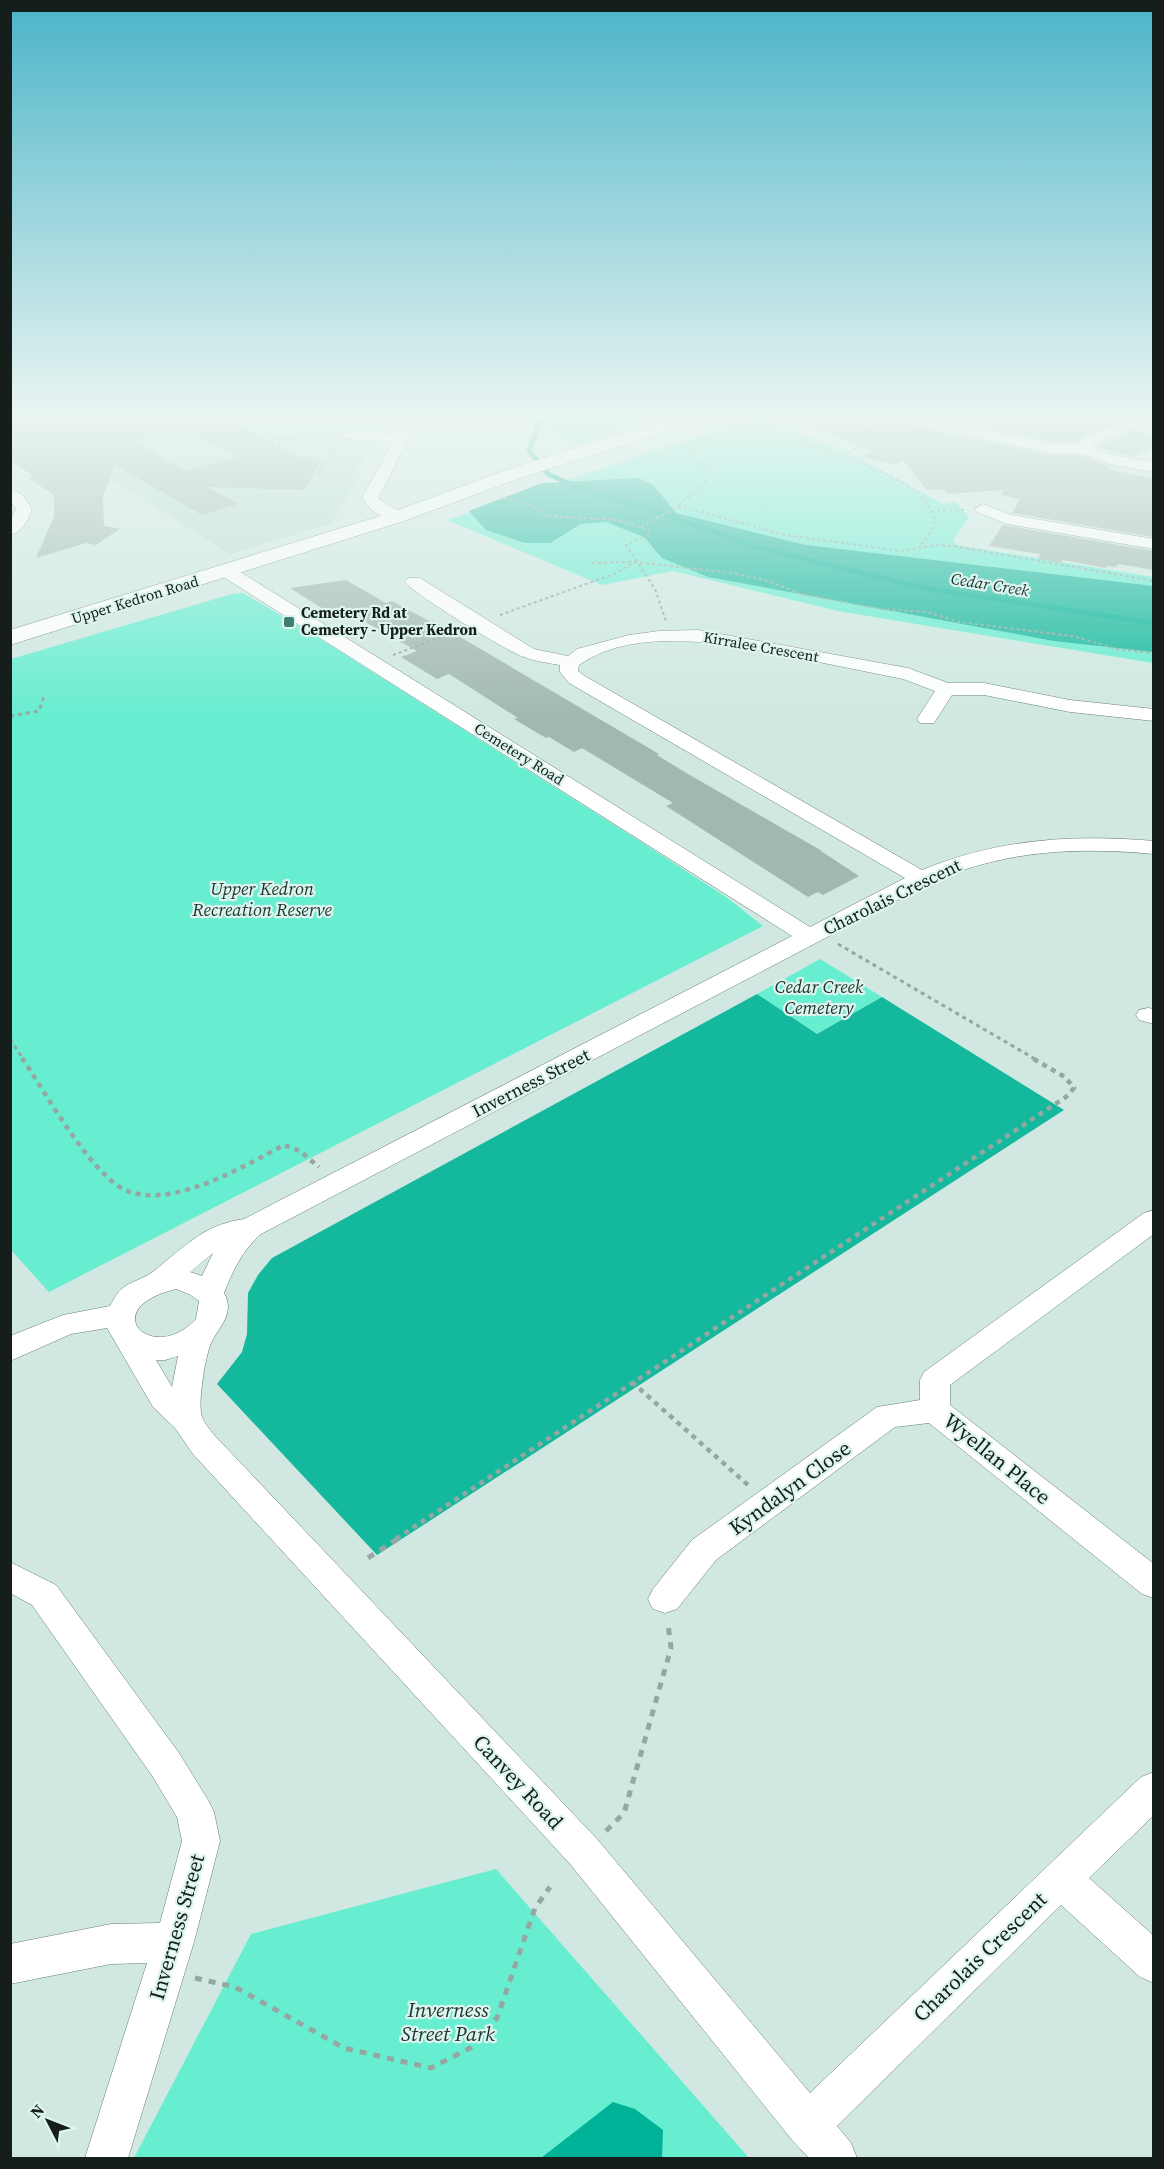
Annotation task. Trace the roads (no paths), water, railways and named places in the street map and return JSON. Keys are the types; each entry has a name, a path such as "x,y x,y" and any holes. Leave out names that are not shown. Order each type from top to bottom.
{"main road":[{"name":"Upper Kedron Road","path":"10,638 228,572 402,515"}],"street":[{"path":"10,530 19,522 22,515"},
{"path":"998,515 1007,519 1154,544"},
{"name":"Cemetery Road","path":"228,572 809,938"},
{"path":"414,582 535,656 571,662 569,672 576,680 921,878"},
{"name":"Kirralee Crescent","path":"571,662 584,653 611,645 672,635 704,636 918,676 946,688 984,689 1070,706 1154,715"},
{"path":"927,719 946,688"},
{"name":"Charolais Crescent","path":"809,938 921,878 973,858 1017,848 1090,843 1154,848"},
{"name":"Inverness Street","path":"209,1293 226,1252 238,1237 251,1227 809,938"},
{"name":"Wyellan Place","path":"1154,1220 935,1380 935,1410 1154,1584"},
{"name":"Inverness Street","path":"160,1281 211,1240 225,1232 251,1227"},
{"path":"176,1279 193,1282 209,1293 214,1304 213,1316 209,1324 198,1335 182,1344 165,1348 148,1348 133,1343 124,1335 118,1324 119,1316 130,1296 143,1287 160,1281 176,1279"},
{"path":"10,1350 60,1325 119,1316"},
{"path":"186,1419 185,1401 189,1365 198,1335"},
{"name":"Canvey Road","path":"133,1343 147,1373 164,1399 186,1419 204,1445 584,1852 836,2158"},
{"name":"Kyndalyn Close","path":"665,1599 704,1550 888,1416 935,1410"},
{"name":"Inverness Street","path":"10,1576 44,1595 166,1765 195,1812 201,1841 170,1956 107,2158"},
{"name":"Charolais Crescent","path":"807,2125 1154,1789"},
{"path":"1061,1879 1154,1963"},
{"path":"10,1964 111,1944 170,1956"}],"waterway":[{"name":"Cedar Creek","path":"667,515 756,547 924,588 1154,623"}],"place":[{"name":"Cemetery Rd at Cemetery - Upper Kedron","path":"289,622"}],"park label":[{"name":"Upper Kedron Recreation Reserve","path":"262,899"},
{"name":"Cedar Creek Cemetery","path":"819,997"},
{"name":"Inverness Street Park","path":"448,2022"}]}
